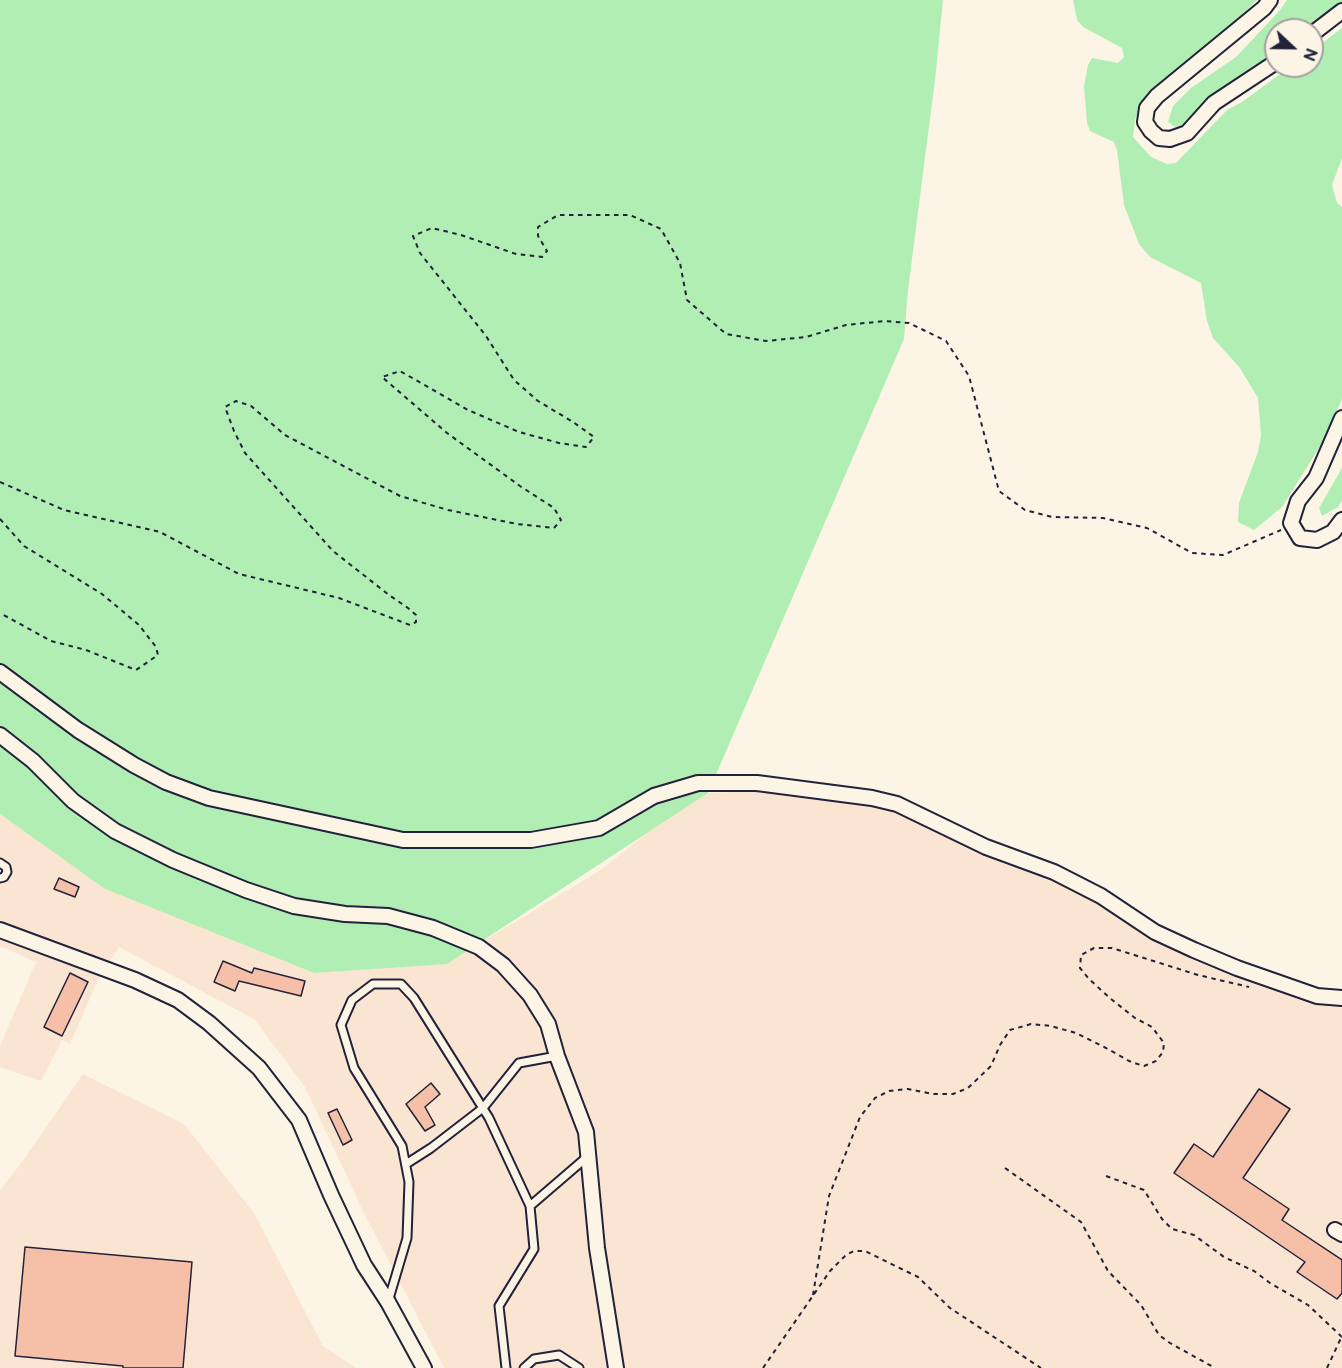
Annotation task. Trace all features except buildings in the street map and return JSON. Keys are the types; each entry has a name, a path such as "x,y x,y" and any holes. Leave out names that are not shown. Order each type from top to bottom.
{"street":[{"path":"1264,70 1214,103 1186,133 1170,139 1159,138 1145,122 1147,108 1157,96 1264,8 1270,0"},
{"path":"1324,25 1342,11"},
{"path":"1342,418 1316,478 1298,501 1291,523 1300,538 1317,540 1334,532 1342,520"},
{"path":"0,672 78,730 166,782 209,798 403,840 531,840 599,828 654,796 698,783 757,783 872,798 897,804 986,847 1054,872 1101,896 1155,932 1194,950 1317,996 1342,998"},
{"path":"0,735 33,761 82,807 115,831 173,860 246,890 294,906 345,914 388,916 433,928 478,947 503,965 530,995 548,1024 557,1056 586,1132 597,1248 616,1368"},
{"path":"0,930 135,980 178,1000 259,1068 299,1120 364,1265 388,1302 424,1368"}],"lane":[{"path":"0,863 6,867 7,872 4,877 0,878"},
{"path":"388,1302 407,1238 409,1182 402,1146 354,1068 341,1024 352,1000 373,984 401,984 414,998 483,1108 530,1206 534,1249 499,1306 506,1368"},
{"path":"405,1164 431,1148 483,1108 519,1063 557,1056"},
{"path":"530,1206 589,1155"},
{"path":"524,1368 534,1359 559,1355 579,1368"}],"path":[{"path":"0,482 63,510 160,532 238,573 339,598 410,625 416,622 416,615 333,551 245,453 225,407 236,400 251,406 285,435 400,496 448,510 517,524 554,528 561,519 554,508 447,433 382,377 400,371 468,410 519,432 559,443 586,447 594,437 538,401 514,380 486,336 420,253 413,236 432,228 461,235 516,254 542,258 547,251 538,236 538,227 558,215 630,215 661,229 680,263 687,300 726,334 766,341 806,337 846,325 885,321 909,323 946,341 969,376 999,491 1025,510 1052,517 1103,518 1147,528 1192,553 1223,555 1257,541 1291,523"},
{"path":"0,519 24,546 102,594 139,625 156,647 158,655 136,670 86,650 51,641 0,613"},
{"path":"813,1296 829,1196 860,1117 874,1098 888,1091 908,1089 933,1094 953,1094 968,1088 990,1066 1010,1030 1031,1024 1052,1026 1076,1033 1131,1062 1144,1066 1155,1061 1163,1052 1164,1042 1152,1027 1135,1018 1111,999 1080,968 1082,955 1095,948 1112,948 1198,975 1252,987"},
{"path":"1005,1168 1082,1221 1108,1271 1141,1305 1159,1335 1215,1368"},
{"path":"1106,1176 1143,1190 1162,1220 1172,1229 1194,1235 1224,1257 1254,1271 1308,1305 1342,1337 1327,1368"},
{"path":"763,1368 830,1271 846,1255 854,1251 865,1251 918,1277 950,1308 1041,1368"}],"shaded area":[{"path":"781,790 883,806 999,862 1067,885 1197,959 1317,1001 1342,1005 1342,1368 444,1368 364,1213 305,1087 254,1019 119,947 97,982 70,1044 62,1040 41,1081 0,1067 0,1046 36,962 0,946 0,814 105,889 314,973 447,963 599,871 677,810 708,793"},
{"path":"83,1074 184,1124 254,1213 323,1346 356,1368 0,1368 0,1190"}],"green space":[{"path":"0,0 943,0 904,339 708,793 447,964 314,973 105,889 0,814"},
{"path":"1073,0 1257,0 1197,60 1155,89 1141,103 1135,120 1133,137 1151,157 1167,164 1176,163 1227,110 1275,78 1324,78 1324,42 1342,28 1342,158 1332,185 1337,203 1342,207 1342,399 1322,443 1282,507 1254,530 1238,522 1239,503 1258,452 1261,435 1258,398 1240,368 1213,338 1207,321 1201,283 1150,257 1139,244 1124,205 1114,142 1090,131 1087,123 1084,86 1088,65 1092,58 1118,63 1124,57 1122,48 1083,27 1077,20"},
{"path":"1287,0 1342,0 1342,8 1324,20 1324,18 1273,18"},
{"path":"1264,27 1264,62 1185,125 1175,127 1168,122 1173,106 1191,88 1236,57"},
{"path":"1342,468 1342,501 1338,507 1322,516 1319,508"}]}
